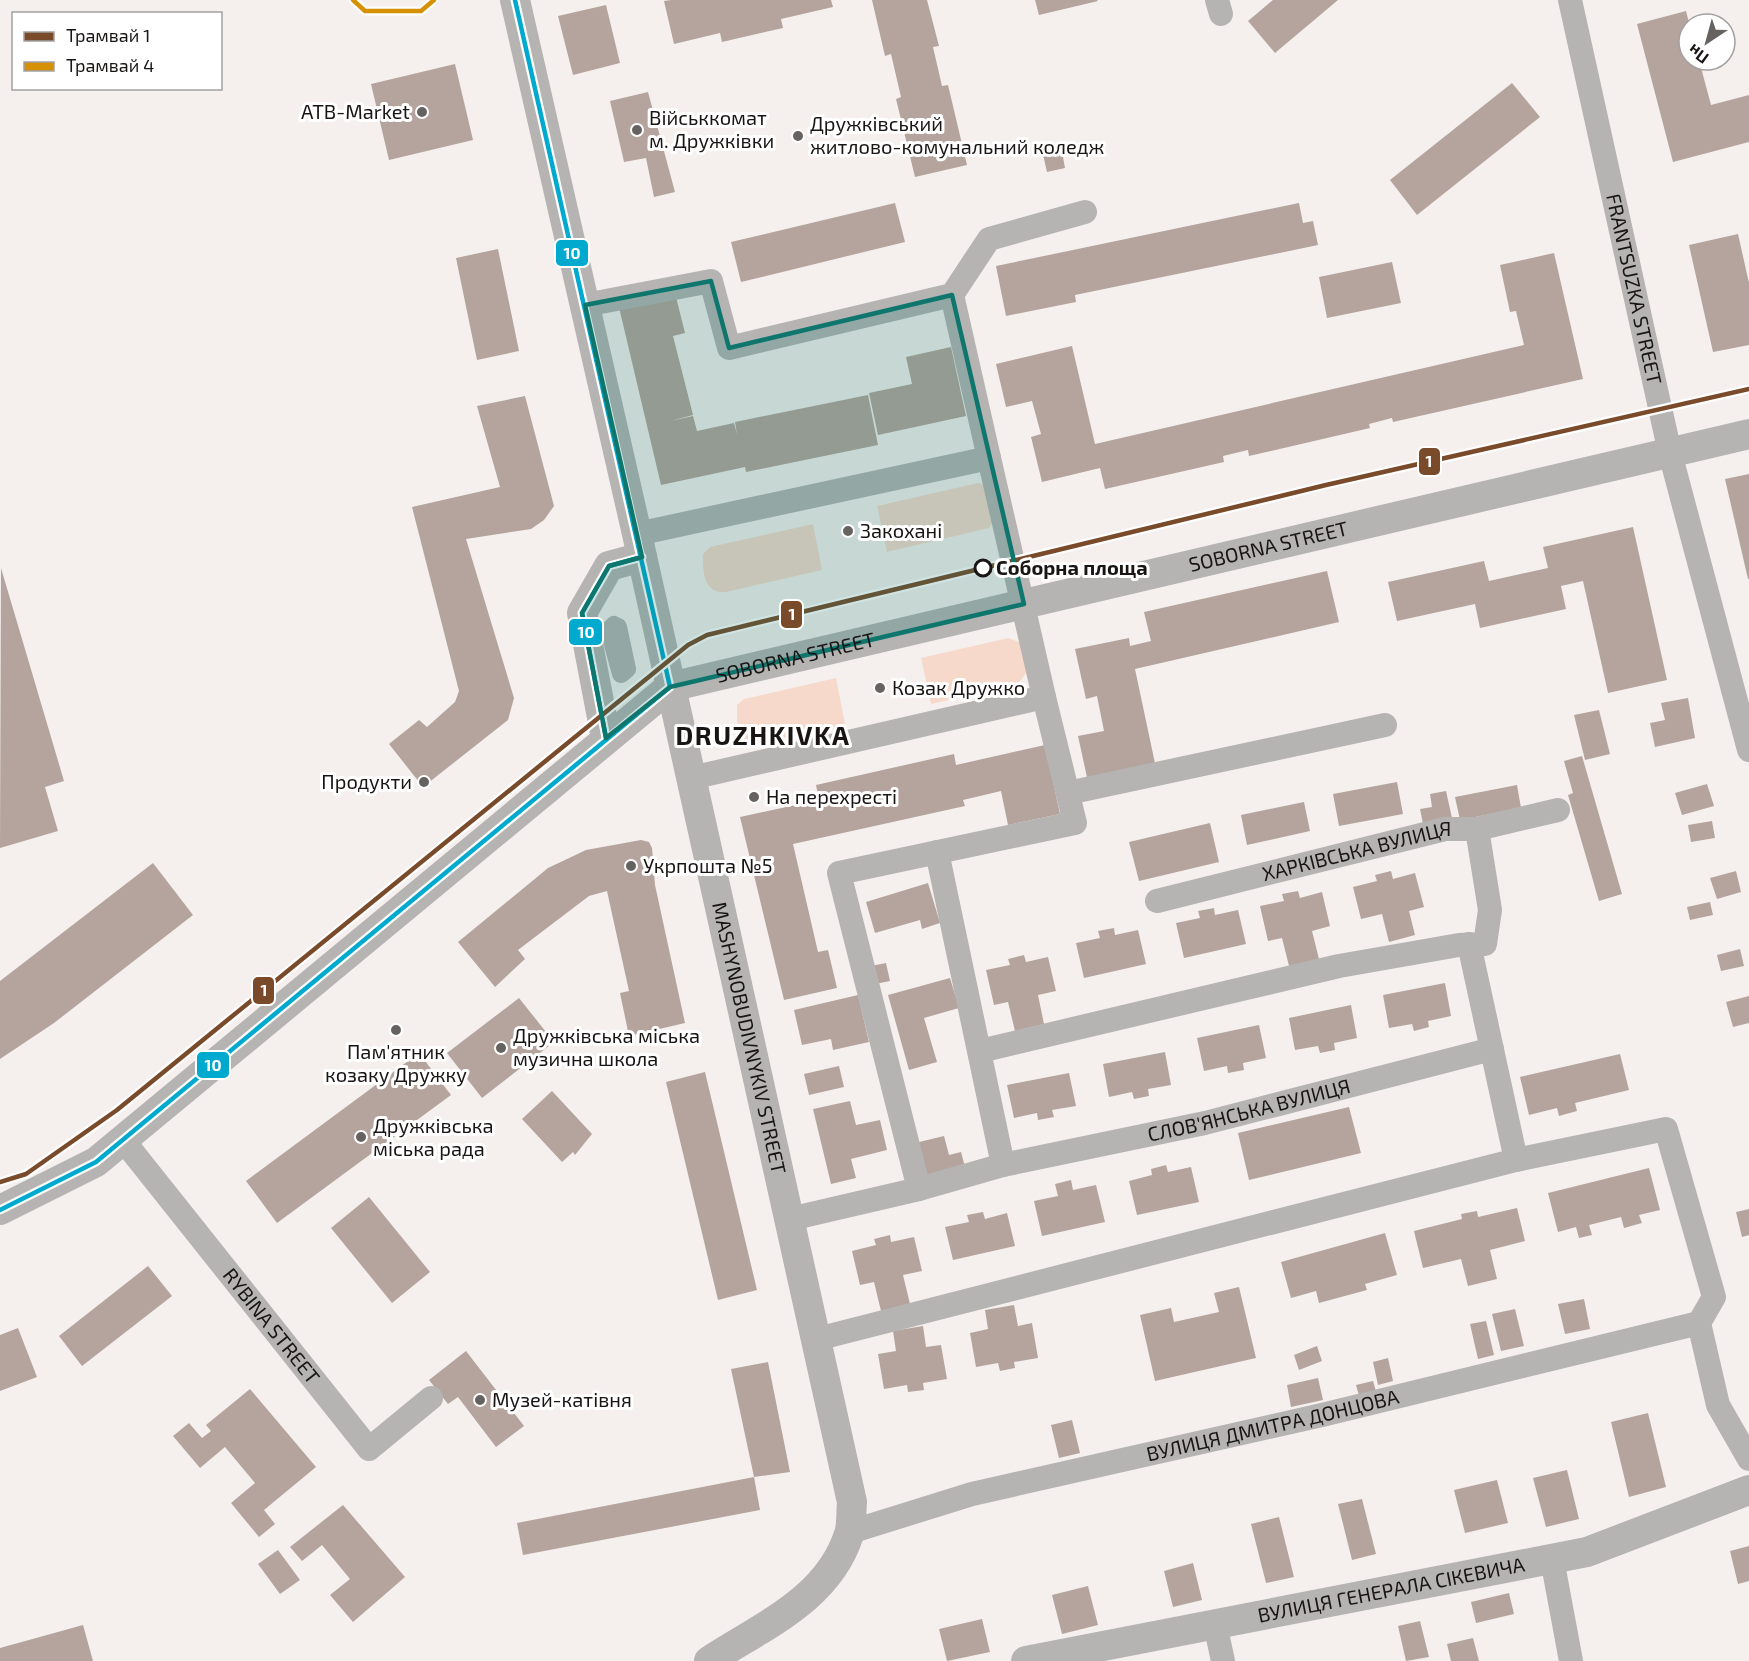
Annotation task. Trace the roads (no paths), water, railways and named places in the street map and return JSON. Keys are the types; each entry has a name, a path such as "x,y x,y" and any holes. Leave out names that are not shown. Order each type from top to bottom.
{"street":[{"name":"MASHYNOBUDIVNYKIV STREET","path":"515,0 640,546 852,1502 850,1532 837,1563 808,1598 709,1661"},
{"name":"FRANTSUZKA STREET","path":"1570,0 1670,453 1749,750"},
{"path":"585,305 711,281 729,348 952,295 989,239 1085,212"},
{"path":"919,1189 839,873 1075,823 952,295"},
{"name":"SOBORNA STREET","path":"0,1210 96,1162 670,687 1749,434"},
{"path":"606,738 582,613 609,566 640,546 990,458"},
{"path":"691,778 1044,697"},
{"path":"1069,800 1385,725"},
{"name":"ХАРКІВСЬКА ВУЛИЦЯ","path":"1157,901 1445,829 1477,829 1558,810"},
{"path":"980,1051 1339,966 1469,944 1485,944 1490,910 1477,829"},
{"path":"937,852 1003,1165"},
{"path":"1469,944 1516,1160"},
{"name":"СЛОВ'ЯНСЬКА ВУЛИЦЯ","path":"790,1219 919,1189 1003,1165 1205,1124 1492,1049"},
{"path":"817,1339 1516,1160 1666,1129 1714,1297 1699,1323 1718,1406 1749,1459"},
{"name":"RYBINA STREET","path":"123,1140 369,1449 431,1398"},
{"name":"ВУЛИЦЯ ДМИТРА ДОНЦОВА","path":"850,1532 972,1494 1322,1415 1699,1323"},
{"name":"ВУЛИЦЯ ГЕНЕРАЛА СІКЕВИЧА","path":"1026,1661 1587,1552 1749,1490"},
{"path":"1552,1559 1571,1661"},
{"path":"1215,1624 1223,1661"}],"tram line":[{"name":"4","path":"353,0 365,11 421,11 434,0"},
{"name":"1","path":"0,1182 26,1174 117,1110 688,645 707,635 1326,485 1749,389"}],"place":[{"name":"ATB-Market","path":"422,112"},
{"name":"Військкомат м. Дружківки","path":"637,130"},
{"name":"Дружківський житлово-комунальний коледж","path":"798,136"},
{"name":"Закохані","path":"848,531"},
{"name":"Соборна площа","path":"983,568"},
{"name":"Козак Дружко","path":"880,688"},
{"name":"Продукти","path":"424,782"},
{"name":"На перехресті","path":"754,797"},
{"name":"Укрпошта №5","path":"631,866"},
{"name":"Пам'ятник козаку Дружку","path":"396,1030"},
{"name":"Дружківська міська музична школа","path":"501,1048"},
{"name":"Дружківська міська рада","path":"361,1137"},
{"name":"Музей-катівня","path":"480,1400"}],"district":[{"name":"DRUZHKIVKA","path":"763,736"}]}
